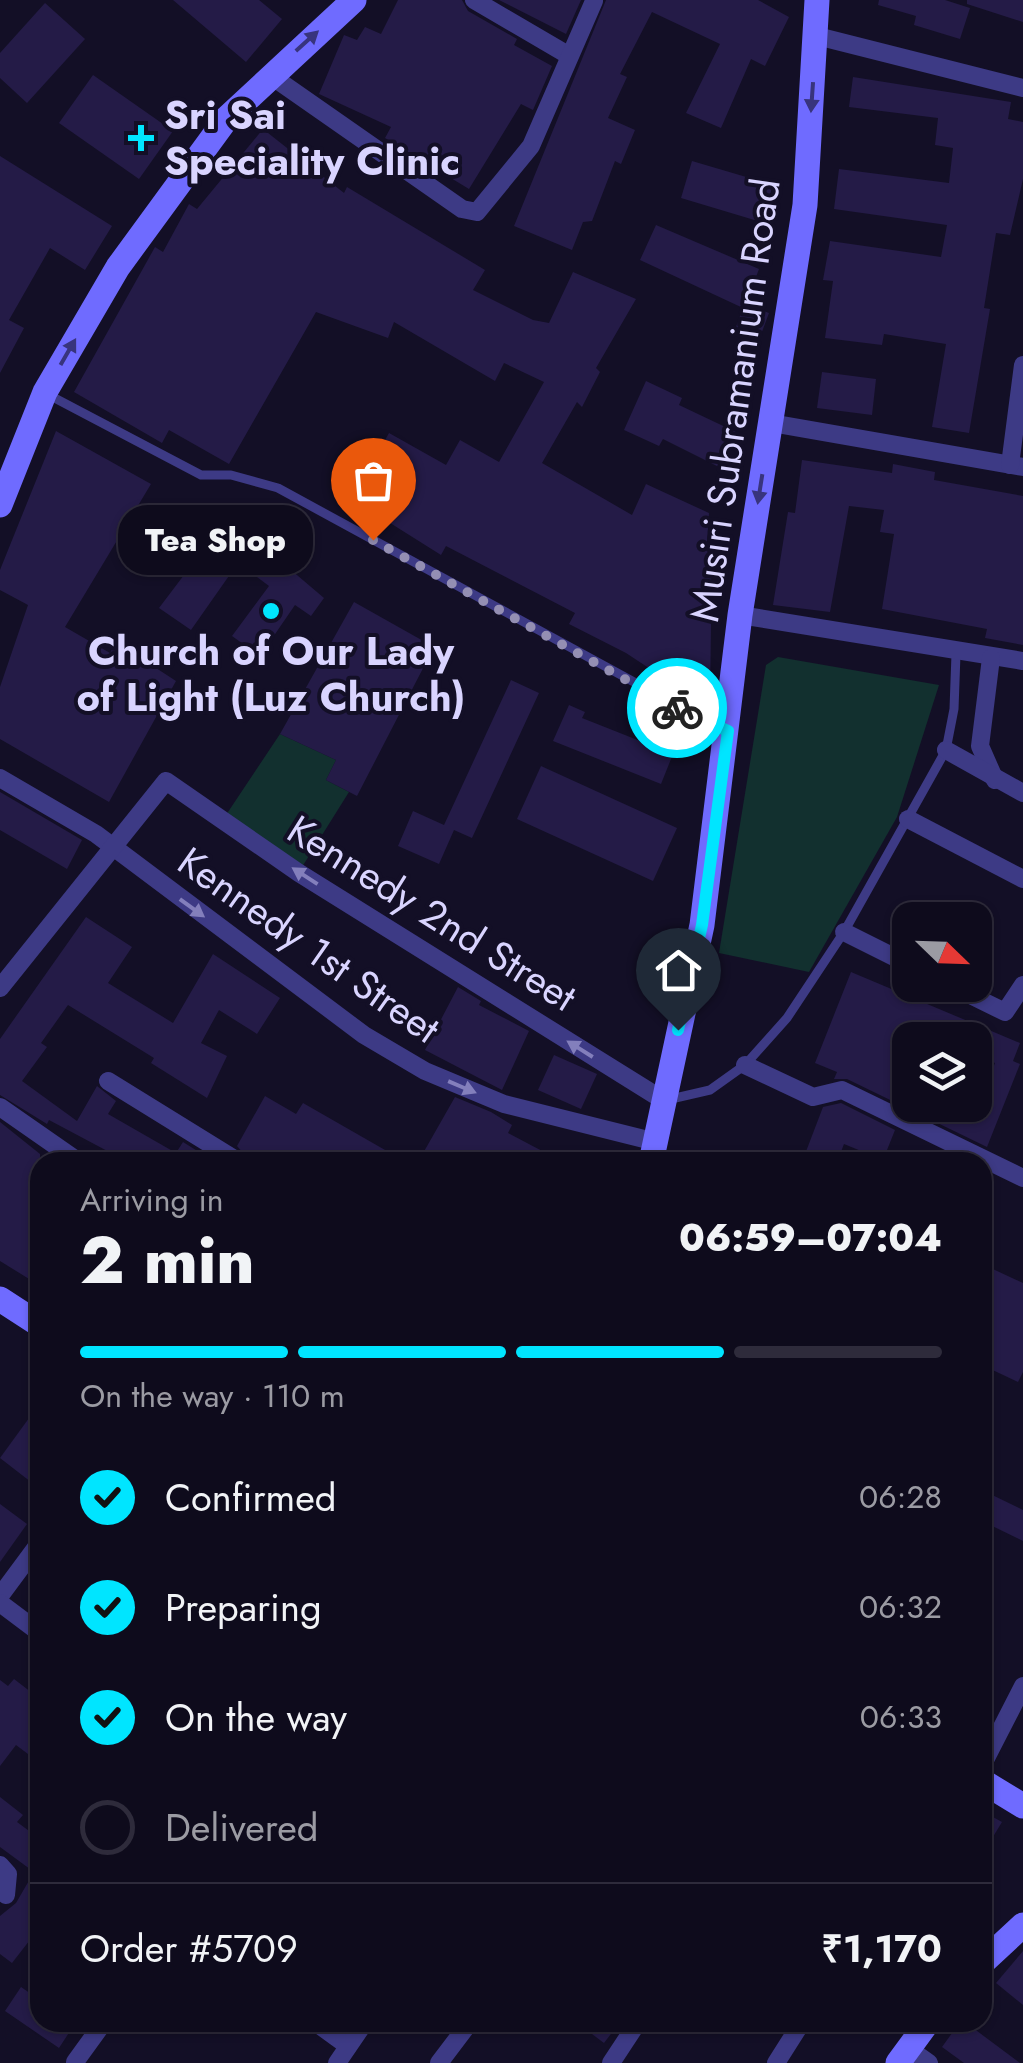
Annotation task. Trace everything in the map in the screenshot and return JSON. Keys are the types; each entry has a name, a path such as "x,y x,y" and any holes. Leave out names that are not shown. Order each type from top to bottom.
{"main road":[{"path":"0,505 44,392 118,266 226,118 354,0"},
{"name":"Musiri Subramanium Road","path":"653,1152 702,925 740,615 804,204 818,0"},
{"path":"0,1299 30,1318"},
{"path":"992,1787 1023,1806"},
{"path":"992,1954 1023,1925"},
{"path":"912,2058 924,2032"}],"street":[{"path":"474,0 568,54"},
{"path":"270,75 472,213 482,209 531,146 594,2"},
{"path":"816,36 1023,88"},
{"path":"770,422 1017,466 1023,365"},
{"path":"740,615 956,654 1023,662"},
{"path":"992,658 980,746 995,780"},
{"path":"946,750 1023,793"},
{"name":"Kennedy 1st Street","path":"0,778 96,834 364,1035 425,1072 504,1104 653,1152"},
{"name":"Kennedy 2nd Street","path":"114,850 166,781 300,872 663,1100"},
{"path":"908,819 1023,879"},
{"path":"0,988 114,850"},
{"path":"844,932 892,956"},
{"path":"985,1002 1005,1012 1023,985"},
{"path":"745,1066 813,1096 842,1090 970,1152"},
{"path":"108,1081 223,1152"},
{"path":"0,1107 65,1152"},
{"path":"992,1163 1023,1178"},
{"path":"30,1556 0,1600 30,1625"},
{"path":"992,1746 1023,1686"},
{"path":"0,1865 8,1874 6,1895"},
{"path":"76,2062 97,2032"},
{"path":"329,2032 348,2046"},
{"path":"337,2063 358,2032"},
{"path":"439,2063 462,2032"},
{"path":"611,2063 631,2032"},
{"path":"776,2063 796,2032"}],"lane":[{"path":"44,392 200,474 231,475 278,488 710,726 728,731"},
{"path":"663,1100 710,1090 745,1066 787,1018 844,932 946,750 954,709 956,654"}],"green space":[{"path":"778,657 939,685 897,817 809,972 719,953 766,665"},
{"path":"280,734 336,760 326,780 349,792 302,867 226,815"}],"building":[{"path":"173,0 259,0 282,19 246,62"},
{"path":"398,0 462,0 468,11 517,39 514,45 552,66 533,110 521,104 469,189 385,138 391,127 319,94 344,35 357,40 365,27 381,34"},
{"path":"499,0 581,0 566,34"},
{"path":"606,0 758,0 789,17 765,66 751,59 721,128 686,113 720,44 652,12 620,74 627,77 608,118 635,130 621,164 615,161 592,221 583,222 572,250 514,226"},
{"path":"879,0 945,0 970,8 960,39 914,25 916,16 878,5"},
{"path":"967,0 1023,0 1023,22 967,4"},
{"path":"45,3 85,39 27,103 0,78 0,53"},
{"path":"93,75 173,131 139,179 59,123"},
{"path":"853,77 1011,102 1008,119 1023,122 1023,179 1010,235 996,233 984,308 990,309 969,433 932,427 946,344 884,334 882,345 825,338 833,281 823,280 830,241 941,257 947,225 834,209 839,169 949,183 953,148 935,145 938,118 849,107"},
{"path":"263,129 344,193 347,187 485,270 473,290 533,320 549,323 573,272 636,299 596,368 600,372 582,407 577,402 542,463 632,515 646,484 709,513 707,542 713,567 706,618 711,621 710,703 684,698 670,682 626,653 569,624 575,613 446,546 441,555 352,499 389,433 446,465 460,440 499,462 544,382 504,363 495,381 394,322 388,338 316,312 229,464 169,430 162,443 74,392 155,247 163,252 189,204 197,209"},
{"path":"0,156 112,226 85,270 50,248 9,320 24,328 0,373"},
{"path":"692,161 773,185 761,222 681,198"},
{"path":"656,225 759,269 746,304 769,313 760,337 736,327 743,308 640,260"},
{"path":"822,372 876,379 872,415 817,408"},
{"path":"646,381 682,398 679,405 738,433 721,468 663,439 659,446 624,430"},
{"path":"56,431 151,484 65,627 110,653 116,642 176,681 109,802 0,739 0,687 28,605 0,590 0,570"},
{"path":"802,460 892,473 893,464 935,472 934,480 1023,496 1023,645 985,638 987,629 882,609 894,534 880,532 884,510 849,506 830,612 773,605 788,512 795,513"},
{"path":"237,505 257,520 244,539 282,568 284,564 324,598 311,616 295,605 260,656 232,636 269,586 238,563 191,630 159,608"},
{"path":"354,602 434,647 357,796 326,780 336,760 280,734"},
{"path":"511,680 539,693 472,838 454,830 439,864 398,846 413,811 444,825"},
{"path":"569,705 585,712 582,718 673,754 661,784 553,741"},
{"path":"541,766 677,828 653,881 517,819"},
{"path":"0,792 82,840 67,869 0,830"},
{"path":"86,917 132,947 108,983 173,1023 213,954 280,998 257,1034 219,1010 201,1043 227,1056 207,1098 151,1063 154,1058 68,1005 41,1043 47,1047 22,1081 77,1121 97,1086 116,1101 108,1114 174,1152 109,1152 49,1120 47,1124 0,1095 0,1039"},
{"path":"851,972 892,989 892,1002 922,1002 970,1022 892,1022 892,1101 847,1079 834,1079 837,1072 815,1063"},
{"path":"458,987 481,1001 479,1005 529,1031 502,1090 425,1050"},
{"path":"992,1031 1020,1043 1013,1061 1020,1064 987,1147 936,1122 992,1122 995,1063"},
{"path":"554,1055 597,1074 581,1109 538,1090"},
{"path":"265,1096 296,1114 303,1103 389,1152 242,1152 237,1146"},
{"path":"455,1097 491,1112 512,1125 508,1133 544,1152 424,1152"},
{"path":"841,1103 895,1130 886,1152 864,1152 844,1144 841,1152 806,1152 823,1107"},
{"path":"0,1122 38,1152 30,1152 30,1280 0,1261"},
{"path":"183,1142 199,1152 177,1152"},
{"path":"992,1269 1023,1283 1023,1372 1018,1382 992,1370"},
{"path":"30,1417 30,1481 0,1458"},
{"path":"992,1495 1023,1510 1023,1541 992,1526"},
{"path":"0,1504 27,1524 0,1562"},
{"path":"14,1679 30,1691 30,1756 16,1745 0,1766 0,1680 8,1686"},
{"path":"0,1797 23,1815 17,1822 30,1832 30,1869 0,1847"},
{"path":"992,1816 1002,1822 992,1838"},
{"path":"30,1879 30,1940 12,1963 0,1954 0,1916 16,1903"},
{"path":"1023,1951 1023,2005 996,1983"},
{"path":"21,1987 30,1993 30,2028 5,2011"},
{"path":"36,2032 69,2032 59,2048"},
{"path":"589,2032 612,2032 604,2043"},
{"path":"953,2032 978,2032 1020,2063 964,2063 942,2047"}],"way so far":[{"path":"373,540 677,708"}],"place":[{"name":"Sri Sai Speciality Clinic","path":"141,138"},
{"name":"Tea Shop","path":"373,540"},
{"name":"Church of Our Lady of Light (Luz Church)","path":"271,611"}],"route":[{"path":"677,708 728,731 702,925 678,1030"}]}
